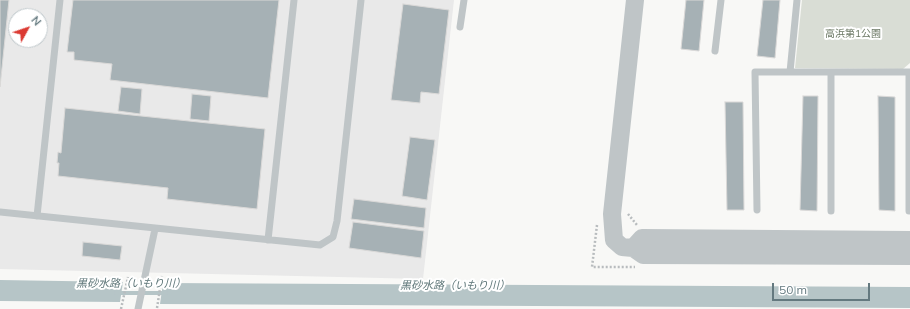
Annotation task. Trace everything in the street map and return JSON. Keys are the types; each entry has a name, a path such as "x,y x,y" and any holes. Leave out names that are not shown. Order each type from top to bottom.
{"street":[{"path":"635,0 612,214 614,240 622,246 633,248 643,255 910,256"},
{"path":"633,248 642,238 910,240"}],"lane":[{"path":"37,216 60,0"},
{"path":"268,240 294,0"},
{"path":"0,212 320,245 333,237 337,221 361,0"},
{"path":"460,27 464,0"},
{"path":"715,51 721,0"},
{"path":"790,72 797,0"},
{"path":"757,210 755,72 910,72 909,212"},
{"path":"831,72 831,211"},
{"path":"138,309 155,229"}],"path":[{"path":"626,209 628,215 641,229"},
{"path":"597,220 592,267 640,268"},
{"path":"157,308 162,276"},
{"path":"122,309 128,277"}],"shaded area":[{"path":"0,0 454,0 423,279 0,269"}],"green space":[{"name":"高浜第1公園","path":"802,0 910,0 910,63 903,69 795,68"}],"water":[{"path":"0,280 123,282 120,302 0,301"},
{"path":"163,283 910,287 910,308 160,304"}],"building":[{"path":"0,0 9,0 8,8 0,87"},
{"path":"73,0 279,0 268,98 110,80 112,64 74,60 74,52 67,52"},
{"path":"686,0 704,0 699,51 681,49"},
{"path":"763,0 780,0 775,58 757,56"},
{"path":"403,4 449,10 439,94 421,92 420,103 391,100"},
{"path":"121,87 142,89 140,114 118,111"},
{"path":"192,94 211,96 209,121 190,119"},
{"path":"803,96 818,96 817,211 800,210"},
{"path":"878,96 895,97 895,211 879,210"},
{"path":"725,102 743,102 744,210 727,210"},
{"path":"65,108 265,129 257,209 167,199 168,188 58,176 58,152 61,153"},
{"path":"410,137 435,140 427,200 402,196"},
{"path":"354,199 426,208 424,228 351,219"},
{"path":"353,222 424,231 421,258 349,248"},
{"path":"83,242 122,246 120,260 82,256"}],"waterway":[{"name":"黒砂水路（いもり川）","path":"116,293 166,293"}]}
